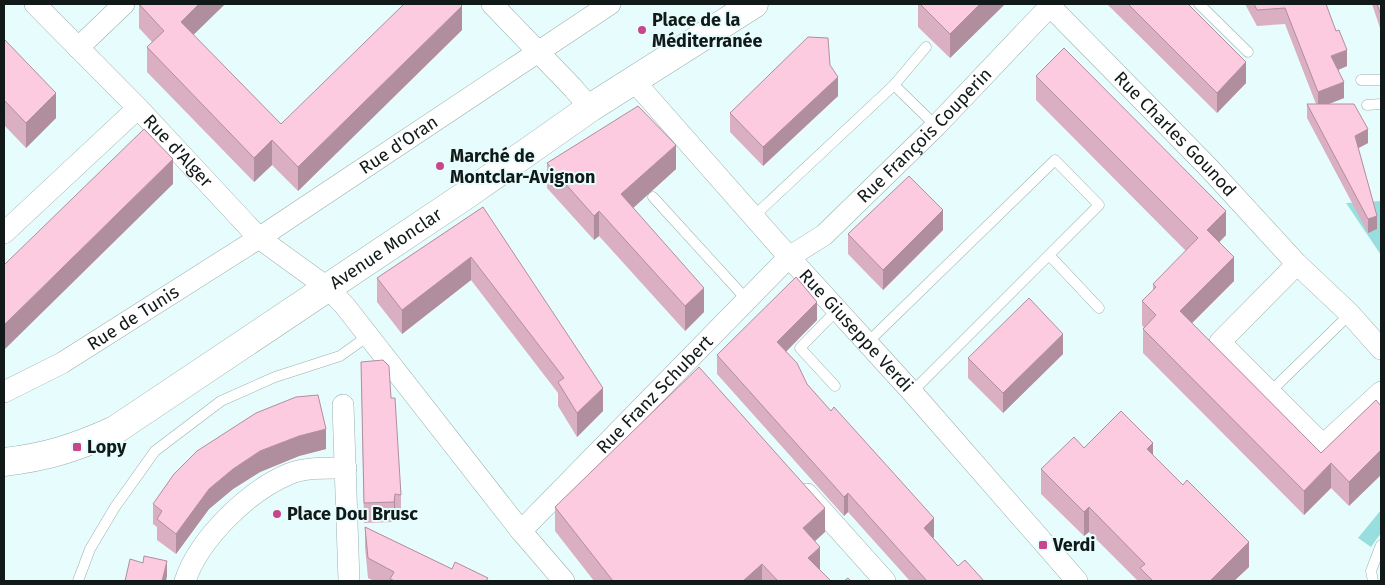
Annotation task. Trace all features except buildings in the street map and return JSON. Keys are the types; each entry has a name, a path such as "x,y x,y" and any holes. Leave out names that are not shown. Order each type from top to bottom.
{"street":[{"name":"Rue d'Alger","path":"35,4 138,108 259,238 328,288 521,531 564,581"},
{"path":"78,48 124,4"},
{"path":"492,4 538,50 590,108"},
{"name":"Rue d'Oran","path":"259,238 538,50 610,4"},
{"name":"Avenue Monclar","path":"4,462 42,457 77,447 115,430 328,288 590,108 754,4"},
{"name":"Rue François Couperin","path":"789,257 824,235 936,126 1051,5"},
{"name":"Rue Charles Gounod","path":"1051,5 1208,166 1297,264 1350,314 1381,349"},
{"name":"Rue Giuseppe Verdi","path":"634,81 753,217 912,392 1077,581"},
{"path":"4,233 138,108"},
{"name":"Rue de Tunis","path":"4,392 62,363 259,238"},
{"name":"Rue Franz Schubert","path":"521,531 695,367 747,300 789,257"},
{"path":"1297,264 1220,342 1322,446 1381,392"},
{"path":"344,405 349,581"},
{"path":"185,581 189,568 208,539 228,517 257,492 289,474 320,468 346,468"},
{"path":"793,478 884,581"}],"lane":[{"path":"1199,4 1248,52"},
{"path":"753,217 894,85 926,47"},
{"path":"1361,80 1381,80"},
{"path":"894,85 936,126"},
{"path":"1367,105 1381,104"},
{"path":"867,343 1055,160 1100,205 912,392"},
{"path":"653,197 747,300"},
{"path":"1050,256 1099,308"},
{"path":"835,386 800,348 837,310"},
{"path":"1269,393 1350,314"},
{"path":"78,581 90,549 115,507 155,451 221,401 275,377 340,356 368,336"},
{"path":"1373,581 1371,571 1381,545"}],"shaded area":[{"path":"1381,201 1381,255 1346,203"},
{"path":"1381,510 1381,533 1371,547 1358,538"}],"place":[{"name":"Place de la Méditerranée","path":"642,30"},
{"name":"Marché de Montclar-Avignon","path":"440,166"},
{"name":"Lopy","path":"77,447"},
{"name":"Place Dou Brusc","path":"277,514"},
{"name":"Verdi","path":"1043,545"}]}
